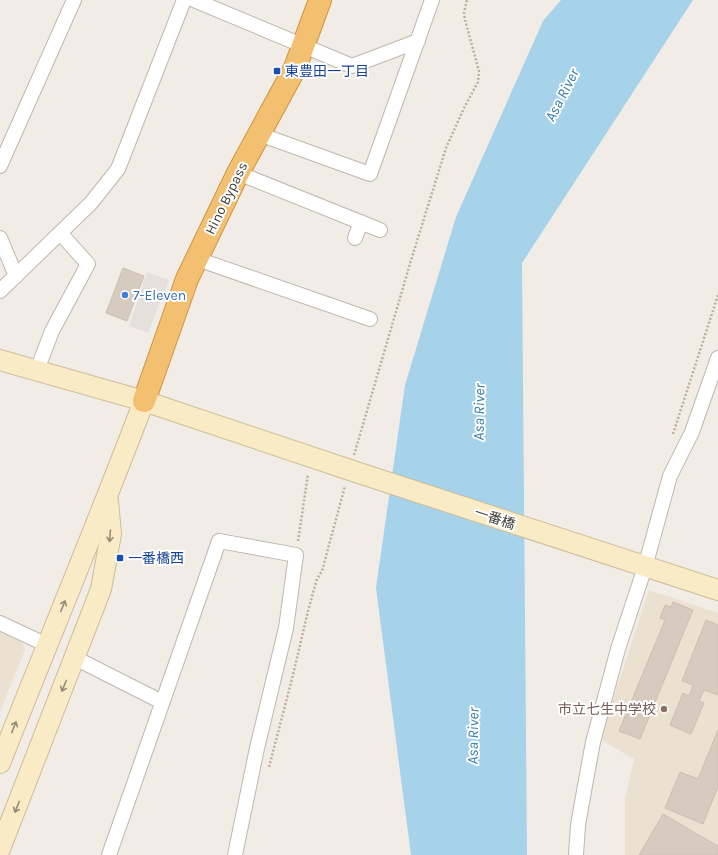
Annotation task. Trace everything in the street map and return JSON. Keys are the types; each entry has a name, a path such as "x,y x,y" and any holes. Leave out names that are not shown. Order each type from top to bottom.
{"highway":[{"name":"Hino Bypass","path":"144,400 187,279 238,172 295,68 320,0"}],"street":[{"path":"0,166 74,0"},
{"path":"0,291 61,234 91,203 118,169 184,0"},
{"path":"194,0 352,66 418,41"},
{"path":"259,134 370,174 432,0"},
{"path":"238,172 380,230"},
{"path":"355,238 361,222"},
{"path":"37,370 52,331 88,264 61,234"},
{"path":"0,238 16,276"},
{"path":"196,259 370,319"},
{"path":"576,855 578,825 594,742 618,649 637,565 670,476 692,432 718,358"},
{"name":"一番橋","path":"0,360 144,400 354,472 718,590"},
{"path":"0,763 108,497 144,400"},
{"path":"0,849 101,590 111,534 108,497"},
{"path":"109,855 220,541 296,555 286,628 257,748 235,855"},
{"path":"0,623 47,645"},
{"path":"75,658 162,702"}],"path":[{"path":"268,771 308,611 317,579 322,571 354,472 412,257 446,148 464,108 478,82 479,71 464,13 467,0"},
{"path":"673,436 718,295"},
{"path":"296,555 308,474 313,458"}],"shaded area":[{"path":"147,272 169,280 148,333 129,326"},
{"name":"市立七生中学校","path":"649,590 718,613 718,855 625,855 625,799 634,759 600,739"},
{"path":"0,631 22,641 25,650 0,712"}],"water":[{"name":"Asa River","path":"561,0 693,0 522,263 527,855 411,855 376,588 405,385 456,217 543,21"}],"building":[{"name":"7-Eleven","path":"123,268 144,276 127,321 106,313"},
{"path":"673,602 693,610 640,739 619,731 665,620 660,618 665,605 671,607"},
{"path":"706,620 718,625 718,695 704,690 699,701 704,703 691,734 670,725 683,693 689,696 693,685 682,681"},
{"path":"718,730 718,787 703,824 665,808 680,772 698,779"},
{"path":"663,814 718,846 718,855 639,855"}],"place":[{"name":"東豊田一丁目","path":"277,71"},
{"name":"7-Eleven","path":"125,295"},
{"name":"一番橋西","path":"120,558"},
{"name":"市立七生中学校","path":"664,709"}]}
